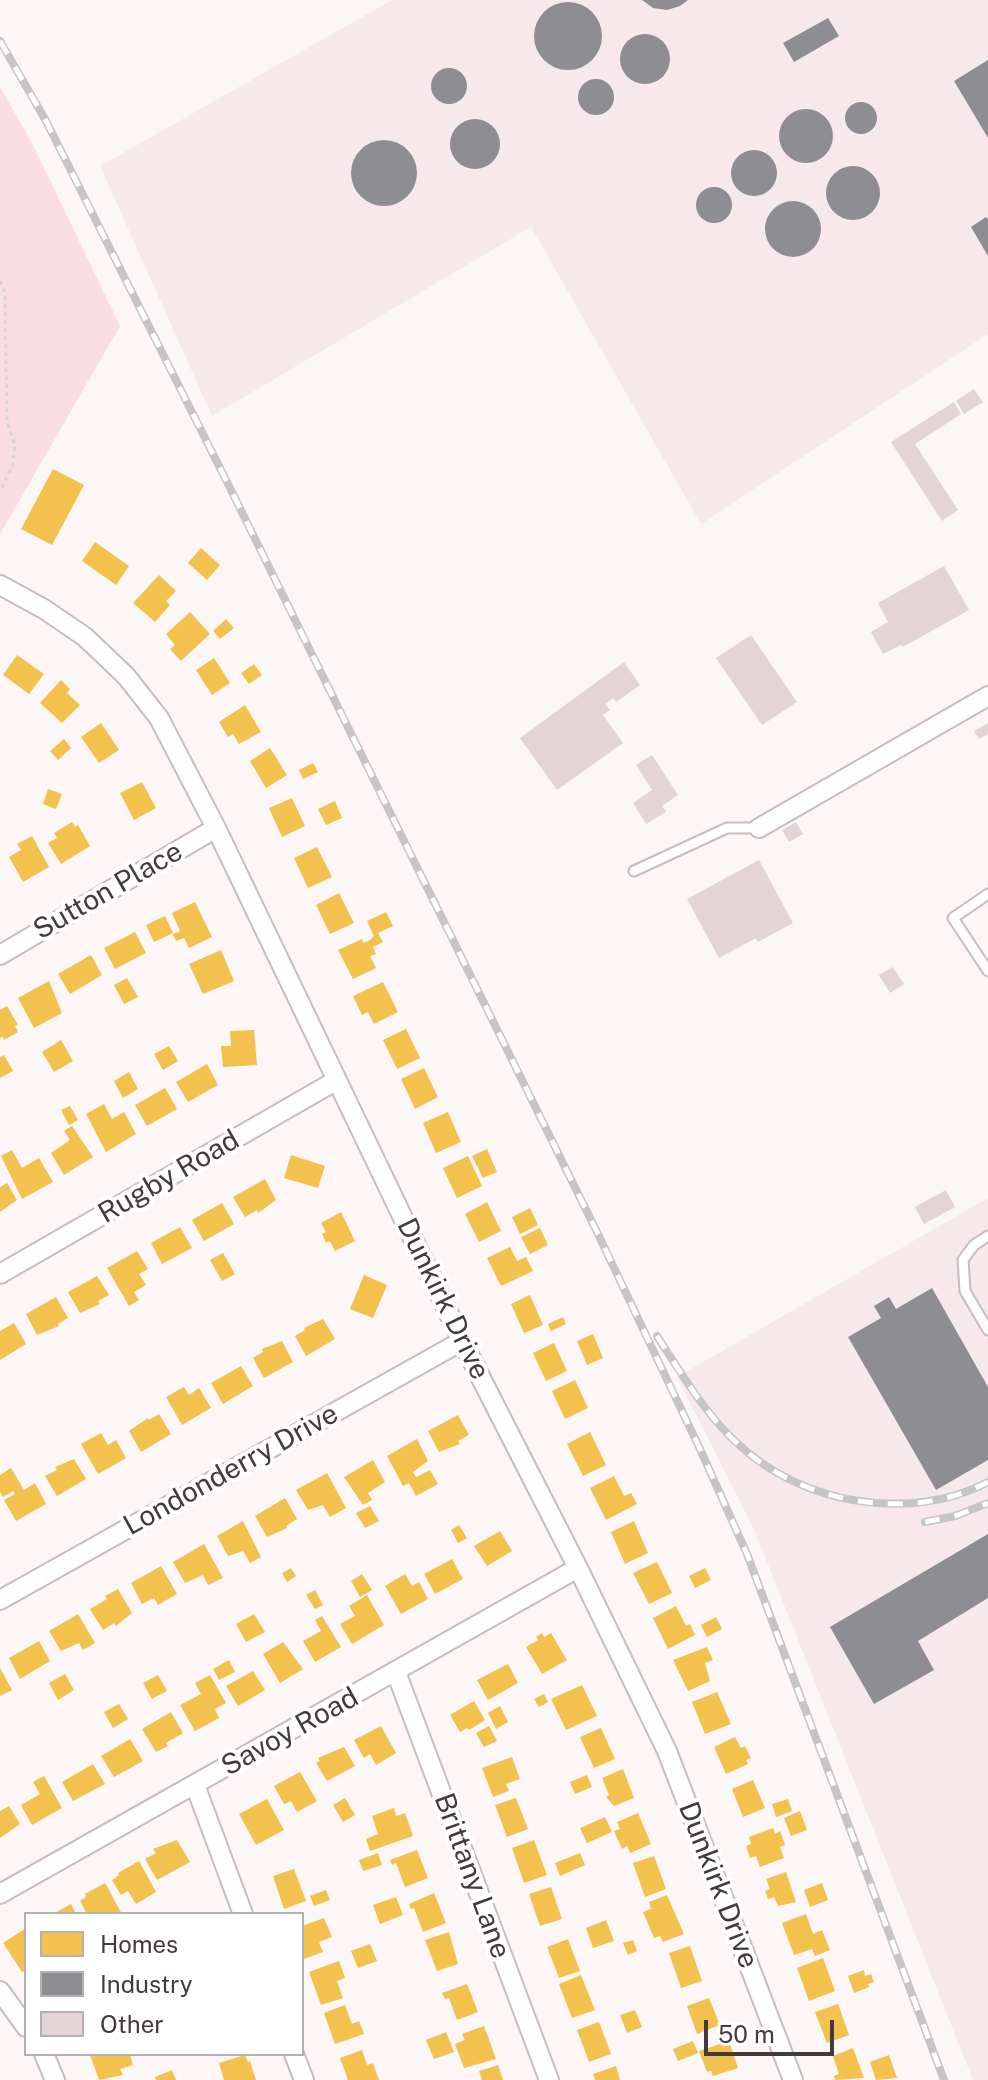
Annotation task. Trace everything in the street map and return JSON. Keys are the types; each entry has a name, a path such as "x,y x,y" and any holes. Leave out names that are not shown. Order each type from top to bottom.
{"street":[{"name":"Dunkirk Drive","path":"0,585 44,609 85,637 126,676 159,718 216,828 462,1341 667,1751 793,2080"},
{"path":"759,828 988,696"},
{"name":"Sutton Place","path":"0,955 216,828"},
{"name":"Rugby Road","path":"0,1274 337,1080"},
{"name":"Londonderry Drive","path":"0,1600 462,1341"},
{"name":"Savoy Road","path":"0,1894 578,1568"},
{"name":"Brittany Lane","path":"396,1672 549,2080"},
{"path":"195,1785 242,1912"},
{"path":"0,1991 24,2024"},
{"path":"45,2056 55,2080"},
{"path":"295,2056 304,2080"}],"lane":[{"path":"634,871 727,828 759,828"},
{"path":"988,894 953,918 988,971"},
{"path":"988,1236 974,1245 963,1260 965,1291 988,1330"}],"path":[{"path":"0,281 5,293 7,422 15,444 13,465 0,491"}],"shaded area":[{"path":"392,0 988,0 988,334 701,524 531,227 212,416 100,166"},
{"path":"0,87 32,143 120,326 0,534"},
{"path":"988,1198 988,2080 973,2080 754,1529 677,1377"}],"building: Homes":[{"path":"53,469 84,485 52,545 21,529"},
{"path":"95,542 129,566 116,585 82,561"},
{"path":"201,548 220,565 207,580 188,563"},
{"path":"159,575 176,591 166,601 170,605 155,622 133,603"},
{"path":"190,612 210,634 181,661 170,649 175,645 166,634"},
{"path":"226,619 234,628 220,639 213,631"},
{"path":"17,655 44,674 29,694 3,675"},
{"path":"214,658 230,683 212,695 196,670"},
{"path":"254,664 262,675 249,684 241,673"},
{"path":"61,680 70,689 67,693 80,705 62,723 40,703"},
{"path":"245,705 261,732 239,744 233,734 228,737 219,722"},
{"path":"101,723 119,750 99,763 81,737"},
{"path":"64,739 71,748 58,760 50,751"},
{"path":"270,748 287,775 266,788 250,761"},
{"path":"313,763 318,772 303,779 299,770"},
{"path":"142,782 156,808 134,820 120,793"},
{"path":"48,789 62,794 56,809 43,804"},
{"path":"292,798 305,826 282,837 269,808"},
{"path":"335,801 342,818 326,825 318,809"},
{"path":"72,822 75,827 78,825 90,846 61,864 48,843 57,838 54,833"},
{"path":"32,836 49,867 23,882 9,857 21,850 17,844"},
{"path":"317,847 332,877 308,888 294,858"},
{"path":"339,893 354,923 330,934 316,905"},
{"path":"195,902 212,937 189,948 184,938 176,941 173,934 180,931 172,913"},
{"path":"386,912 393,926 378,933 383,942 373,947 376,954 370,956 376,968 353,979 338,950 362,939 363,943 370,940 374,936 367,921"},
{"path":"165,916 173,933 154,942 146,925"},
{"path":"135,932 146,953 115,969 104,948"},
{"path":"221,950 234,981 203,994 189,964"},
{"path":"91,955 102,975 70,994 58,974"},
{"path":"127,978 138,997 124,1004 114,985"},
{"path":"49,981 62,1013 34,1028 18,998"},
{"path":"383,982 398,1012 374,1024 368,1012 362,1015 353,996"},
{"path":"7,1006 18,1025 15,1026 18,1032 4,1040 0,1038 0,1010"},
{"path":"406,1029 420,1058 397,1069 383,1040"},
{"path":"254,1030 257,1065 223,1067 221,1046 231,1046 230,1031"},
{"path":"61,1040 73,1061 54,1072 42,1052"},
{"path":"169,1046 178,1061 163,1070 154,1054"},
{"path":"4,1055 13,1071 0,1078 0,1057"},
{"path":"207,1064 218,1085 188,1102 176,1082"},
{"path":"424,1068 438,1097 415,1109 401,1079"},
{"path":"129,1072 138,1089 123,1098 114,1081"},
{"path":"165,1088 177,1109 147,1126 135,1105"},
{"path":"104,1104 112,1119 124,1112 136,1134 106,1152 86,1114"},
{"path":"70,1106 78,1120 69,1125 61,1110"},
{"path":"448,1112 461,1142 436,1153 423,1123"},
{"path":"72,1126 93,1157 64,1175 51,1153 70,1140 64,1131"},
{"path":"487,1149 497,1172 483,1178 472,1156"},
{"path":"12,1150 22,1168 39,1158 53,1182 22,1199 1,1156"},
{"path":"291,1155 325,1166 318,1188 284,1178"},
{"path":"468,1156 482,1186 457,1198 443,1168"},
{"path":"265,1179 276,1200 258,1213 257,1210 245,1217 233,1197"},
{"path":"7,1183 17,1200 0,1212 0,1187"},
{"path":"487,1202 501,1231 479,1242 465,1214"},
{"path":"222,1203 234,1224 204,1241 192,1220"},
{"path":"530,1208 538,1225 520,1234 512,1217"},
{"path":"341,1212 355,1241 335,1251 330,1241 326,1243 322,1234 326,1232 321,1223"},
{"path":"180,1227 192,1248 162,1264 151,1243"},
{"path":"540,1228 548,1245 530,1254 521,1237"},
{"path":"510,1247 517,1261 526,1257 533,1271 501,1286 487,1258"},
{"path":"137,1251 148,1269 139,1274 146,1285 134,1292 139,1300 129,1306 107,1268"},
{"path":"223,1253 235,1274 222,1281 210,1260"},
{"path":"364,1275 387,1285 373,1318 350,1309"},
{"path":"97,1276 109,1295 98,1301 100,1304 80,1313 68,1292"},
{"path":"530,1295 543,1325 524,1333 511,1304"},
{"path":"56,1297 68,1318 59,1326 37,1335 26,1314"},
{"path":"563,1317 566,1324 551,1331 548,1324"},
{"path":"323,1319 335,1339 306,1356 295,1336"},
{"path":"14,1323 26,1344 0,1360 0,1331"},
{"path":"593,1334 603,1358 587,1365 577,1341"},
{"path":"282,1341 293,1362 264,1378 253,1358 263,1352 262,1349"},
{"path":"554,1343 567,1371 546,1381 533,1353"},
{"path":"241,1366 253,1386 223,1404 211,1383"},
{"path":"575,1380 588,1408 565,1419 552,1391"},
{"path":"184,1387 189,1395 199,1388 211,1408 182,1425 166,1397"},
{"path":"159,1414 171,1434 141,1452 129,1431"},
{"path":"458,1415 469,1435 458,1441 460,1444 439,1452 428,1431"},
{"path":"590,1432 606,1465 583,1476 567,1444"},
{"path":"101,1433 108,1445 116,1440 126,1458 98,1474 81,1444"},
{"path":"417,1439 428,1461 413,1472 416,1477 430,1470 438,1484 416,1496 409,1483 403,1486 387,1456"},
{"path":"74,1459 86,1479 57,1496 45,1476 57,1470 55,1467"},
{"path":"373,1460 385,1482 368,1493 372,1500 363,1505 344,1477"},
{"path":"11,1468 24,1490 35,1483 46,1504 16,1521 4,1500 15,1494 13,1491 3,1497 0,1492 0,1475"},
{"path":"327,1473 346,1508 330,1517 323,1505 308,1510 296,1490"},
{"path":"614,1476 624,1496 631,1493 637,1504 606,1520 590,1488"},
{"path":"285,1498 297,1519 287,1528 267,1537 255,1516"},
{"path":"370,1506 379,1521 365,1528 356,1513"},
{"path":"243,1521 261,1557 250,1563 243,1551 228,1556 217,1536"},
{"path":"634,1521 648,1553 625,1564 611,1532"},
{"path":"459,1525 467,1538 458,1543 451,1530"},
{"path":"500,1531 512,1551 487,1566 474,1546"},
{"path":"204,1544 223,1578 208,1585 203,1575 185,1583 173,1562"},
{"path":"452,1559 463,1579 435,1594 424,1574"},
{"path":"657,1562 672,1593 649,1604 633,1573"},
{"path":"161,1566 177,1594 158,1605 154,1598 142,1604 131,1583"},
{"path":"291,1568 296,1576 287,1582 282,1573"},
{"path":"705,1568 711,1580 695,1588 689,1576"},
{"path":"362,1574 372,1590 360,1597 351,1581"},
{"path":"405,1574 412,1586 419,1582 428,1599 401,1614 385,1586"},
{"path":"118,1589 132,1613 116,1626 114,1623 103,1630 90,1609"},
{"path":"315,1590 323,1605 315,1609 306,1595"},
{"path":"367,1595 384,1625 352,1644 340,1624 355,1616 349,1606"},
{"path":"676,1606 686,1626 690,1624 695,1635 668,1649 653,1618"},
{"path":"78,1614 95,1643 83,1650 79,1643 61,1651 49,1631"},
{"path":"254,1614 265,1632 246,1642 236,1624"},
{"path":"322,1616 341,1647 315,1662 303,1641 321,1631 315,1620"},
{"path":"716,1617 722,1629 707,1637 701,1625"},
{"path":"542,1633 544,1637 551,1633 567,1660 542,1674 526,1647 538,1640 536,1637"},
{"path":"39,1641 50,1661 20,1679 9,1658"},
{"path":"283,1642 303,1669 280,1683 263,1654"},
{"path":"707,1647 713,1660 705,1663 710,1681 688,1691 673,1660"},
{"path":"229,1660 235,1672 219,1680 213,1669"},
{"path":"508,1664 518,1683 488,1700 477,1680"},
{"path":"0,1668 12,1690 0,1696"},
{"path":"253,1671 265,1690 238,1706 226,1686"},
{"path":"65,1674 74,1690 58,1700 49,1683"},
{"path":"158,1675 167,1691 152,1699 143,1683"},
{"path":"210,1675 226,1703 215,1709 219,1718 195,1731 180,1705 201,1694 195,1683"},
{"path":"582,1685 597,1716 566,1730 551,1699"},
{"path":"717,1692 731,1724 705,1734 692,1702"},
{"path":"544,1694 548,1702 539,1707 534,1699"},
{"path":"474,1701 485,1720 460,1732 450,1715"},
{"path":"119,1704 128,1719 113,1728 104,1712"},
{"path":"500,1706 508,1722 496,1729 488,1713"},
{"path":"171,1712 183,1733 156,1752 142,1729"},
{"path":"381,1726 396,1753 376,1765 370,1754 364,1758 354,1740"},
{"path":"489,1726 497,1741 484,1747 476,1733"},
{"path":"601,1728 615,1759 594,1768 580,1737"},
{"path":"735,1737 741,1748 745,1746 751,1758 746,1760 748,1764 726,1774 714,1747"},
{"path":"130,1739 143,1761 114,1777 101,1756"},
{"path":"344,1747 355,1766 327,1781 316,1763 320,1761 318,1758"},
{"path":"512,1757 520,1779 506,1784 509,1791 493,1797 482,1768"},
{"path":"93,1764 105,1784 73,1801 62,1782"},
{"path":"623,1769 634,1798 614,1806 606,1797 609,1795 602,1778"},
{"path":"300,1772 317,1801 297,1812 291,1801 284,1804 274,1786"},
{"path":"587,1775 592,1787 575,1794 570,1782"},
{"path":"44,1776 62,1808 32,1825 21,1805 40,1794 33,1782"},
{"path":"753,1780 765,1808 743,1817 732,1789"},
{"path":"345,1798 355,1815 343,1822 333,1805"},
{"path":"516,1798 528,1829 507,1837 495,1805"},
{"path":"267,1799 284,1830 256,1845 239,1814"},
{"path":"788,1799 792,1811 776,1817 772,1804"},
{"path":"9,1806 20,1824 0,1838 0,1811"},
{"path":"394,1808 396,1816 405,1813 413,1836 370,1851 366,1839 378,1834 372,1816"},
{"path":"800,1811 807,1830 791,1836 784,1818"},
{"path":"638,1813 651,1844 630,1853 627,1846 622,1849 614,1831 620,1829 617,1822"},
{"path":"605,1817 612,1832 587,1843 580,1828"},
{"path":"773,1828 775,1834 780,1831 785,1845 780,1847 784,1858 760,1867 756,1856 750,1858 746,1846 751,1844 749,1837"},
{"path":"177,1840 190,1862 157,1880 145,1859 156,1853 153,1849"},
{"path":"534,1840 547,1875 524,1883 512,1848"},
{"path":"417,1850 428,1878 405,1887 396,1863 392,1865 390,1860"},
{"path":"378,1853 382,1865 363,1871 359,1860"},
{"path":"580,1853 585,1865 560,1876 555,1863"},
{"path":"654,1856 666,1889 645,1897 633,1863"},
{"path":"139,1861 156,1892 136,1904 128,1891 121,1895 112,1880"},
{"path":"294,1869 306,1901 284,1909 273,1876"},
{"path":"786,1872 796,1902 778,1906 774,1897 768,1899 765,1891 770,1889 766,1879"},
{"path":"105,1883 121,1912 86,1912 80,1901 86,1897 85,1894"},
{"path":"822,1883 828,1900 810,1907 804,1890"},
{"path":"551,1887 562,1919 540,1926 529,1894"},
{"path":"326,1890 330,1900 314,1906 310,1896"},
{"path":"434,1893 446,1923 423,1932 414,1908 411,1909 409,1904"},
{"path":"667,1895 684,1934 663,1942 660,1936 654,1938 643,1912 651,1909 649,1902"},
{"path":"396,1897 403,1915 380,1924 373,1905"},
{"path":"71,1904 75,1912 57,1912"},
{"path":"806,1914 813,1934 822,1930 830,1950 815,1956 812,1949 794,1955 782,1923"},
{"path":"324,1918 332,1937 319,1942 323,1952 304,1959 304,1925"},
{"path":"606,1920 614,1941 593,1948 586,1928"},
{"path":"24,1929 24,1971 22,1972 3,1943"},
{"path":"449,1932 458,1964 437,1971 425,1940"},
{"path":"568,1939 580,1971 559,1978 547,1947"},
{"path":"633,1940 637,1951 628,1955 623,1943"},
{"path":"370,1944 377,1961 358,1968 351,1951"},
{"path":"690,1946 702,1981 681,1988 669,1953"},
{"path":"823,1958 835,1991 809,2001 797,1968"},
{"path":"339,1961 345,1978 337,1981 343,1998 321,2005 309,1972"},
{"path":"864,1970 865,1976 871,1974 874,1982 854,1993 848,1976"},
{"path":"581,1975 595,2010 572,2018 559,1984"},
{"path":"467,1984 478,2012 457,2020 449,1998 445,1999 442,1993"},
{"path":"709,1998 720,2025 697,2034 687,2006"},
{"path":"838,2004 849,2035 827,2043 815,2012"},
{"path":"345,2005 352,2024 359,2021 364,2034 335,2044 324,2013"},
{"path":"635,2010 642,2027 627,2033 620,2015"},
{"path":"599,2022 611,2054 589,2062 577,2030"},
{"path":"484,2026 496,2059 464,2068 455,2044 465,2040 462,2034"},
{"path":"446,2032 454,2052 434,2059 426,2040"},
{"path":"693,2041 698,2053 678,2061 673,2049"},
{"path":"729,2041 738,2068 713,2076 711,2071 707,2072 699,2051"},
{"path":"853,2048 864,2078 835,2080 834,2076 839,2074 833,2056"},
{"path":"362,2050 367,2065 373,2063 379,2080 348,2080 340,2058"},
{"path":"889,2055 897,2078 876,2080 870,2062"},
{"path":"90,2056 131,2056 133,2065 120,2069 123,2075 99,2080"},
{"path":"245,2056 256,2080 224,2080 219,2063"},
{"path":"498,2065 503,2080 482,2080 479,2071"},
{"path":"616,2066 620,2080 595,2080 593,2074"},
{"path":"172,2070 176,2080 156,2080 155,2077"}],"building: Industry":[{"path":"642,0 688,0 667,10 653,8"},
{"path":"568,2 592,12 602,36 592,60 568,70 544,60 534,36 544,12"},
{"path":"828,18 839,36 794,62 783,43"},
{"path":"645,34 663,41 670,59 663,77 645,84 627,77 620,59 627,41"},
{"path":"988,60 988,138 954,81"},
{"path":"449,68 462,73 467,86 462,99 449,104 436,99 431,86 436,73"},
{"path":"596,79 609,84 614,97 609,110 596,115 583,110 578,97 583,84"},
{"path":"861,102 872,107 877,118 872,129 861,134 850,129 845,118 850,107"},
{"path":"806,109 825,117 833,136 825,155 806,163 787,155 779,136 787,117"},
{"path":"475,119 492,127 500,144 492,161 475,169 458,161 450,144 458,127"},
{"path":"384,140 397,143 407,150 414,160 417,173 414,186 407,196 397,203 384,206 371,203 361,196 354,186 351,173 354,160 361,150 371,143"},
{"path":"754,150 770,157 777,173 770,189 754,196 738,189 731,173 738,157"},
{"path":"853,166 872,174 880,193 872,212 853,220 834,212 826,193 834,174"},
{"path":"714,187 727,192 732,205 727,218 714,223 701,218 696,205 701,192"},
{"path":"793,201 813,209 821,229 813,249 793,257 773,249 765,229 773,209"},
{"path":"986,217 988,219 988,256 971,227"},
{"path":"932,1288 988,1387 988,1460 936,1490 848,1337 881,1318 874,1306 889,1297 896,1309"},
{"path":"988,1534 988,1598 918,1641 934,1670 874,1704 830,1627"}],"building: Other":[{"path":"974,389 983,402 964,414 956,401"},
{"path":"954,402 961,414 915,444 958,510 942,521 891,442"},
{"path":"944,566 969,610 903,647 901,645 883,654 871,632 888,622 878,603"},
{"path":"751,635 797,702 762,725 716,658"},
{"path":"624,662 640,685 616,702 613,698 605,704 610,710 603,715 623,743 557,790 520,738"},
{"path":"988,723 988,734 979,739 974,731"},
{"path":"652,755 678,795 662,806 666,812 646,824 633,803 652,790 636,765"},
{"path":"796,822 803,834 789,842 782,830"},
{"path":"759,860 793,923 719,958 687,899"},
{"path":"893,967 904,984 890,993 879,975"},
{"path":"946,1190 955,1207 924,1224 915,1207"}],"railway":[{"path":"0,41 46,121 226,480 597,1232 700,1449 747,1554 944,2080"},
{"path":"657,1336 694,1393 726,1432 764,1465 793,1481 858,1501 891,1504 925,1502 957,1495 988,1482"},
{"path":"925,1522 955,1516 988,1503"}]}
